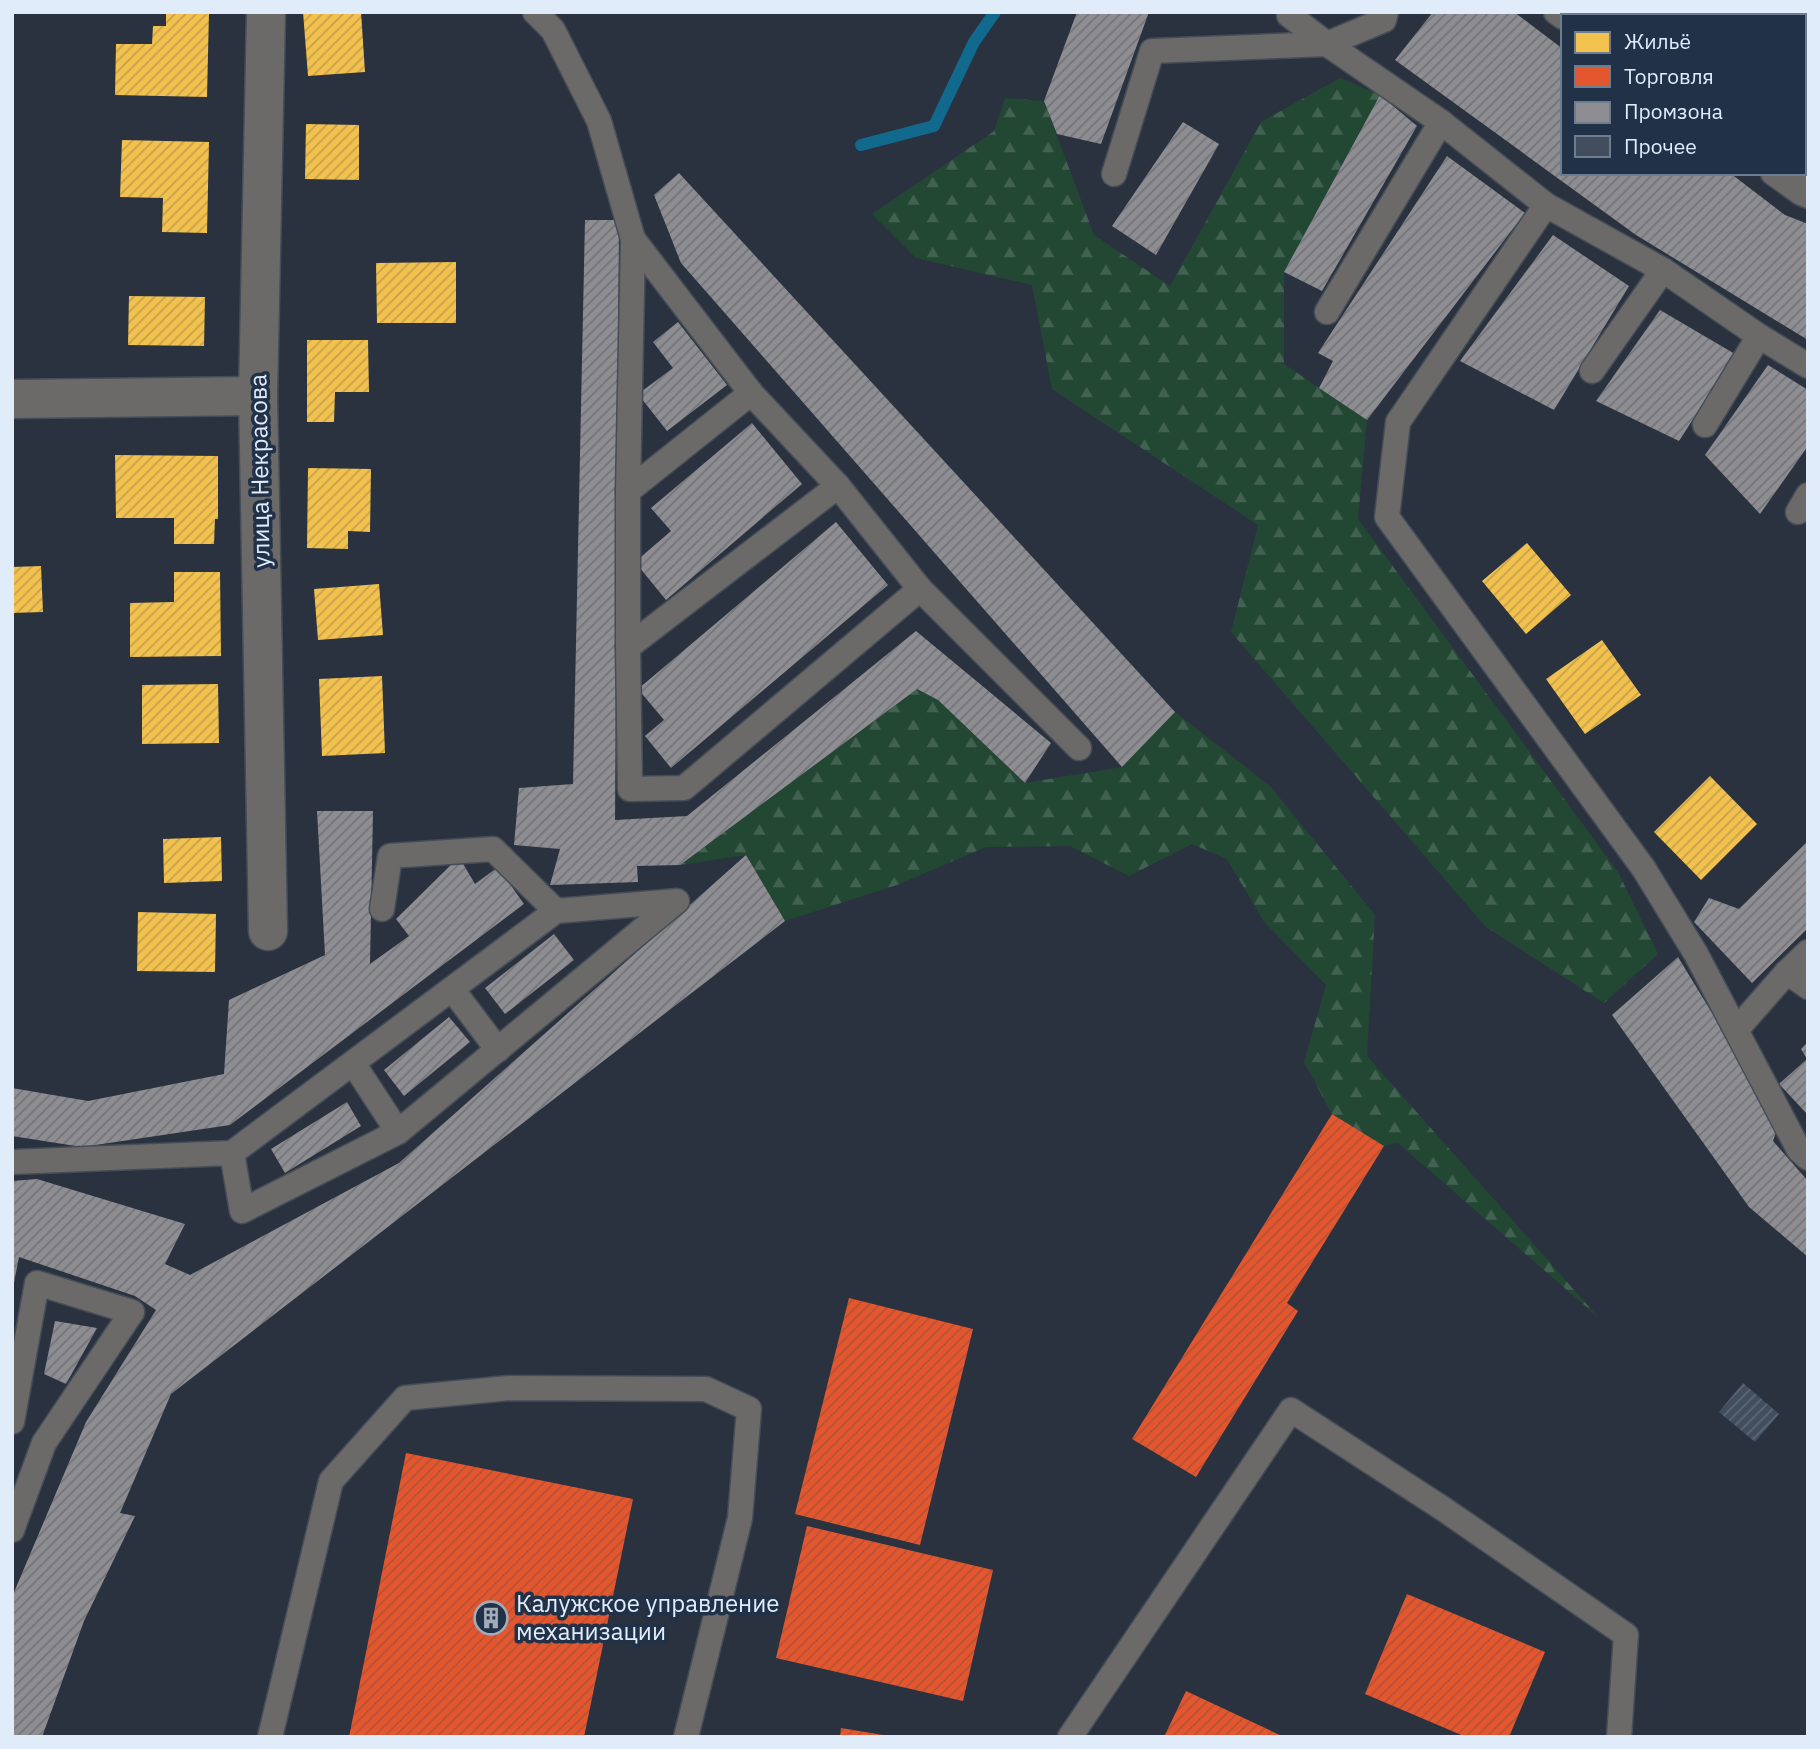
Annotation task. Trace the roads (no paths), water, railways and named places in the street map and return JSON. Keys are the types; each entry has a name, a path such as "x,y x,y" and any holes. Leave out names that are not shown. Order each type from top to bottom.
{"street":[{"name":"улица Некрасова","path":"266,12 258,396 268,930"},
{"path":"12,399 258,396"}],"lane":[{"path":"536,12 553,30 598,121 633,239 628,491 631,789 684,788 920,589"},
{"path":"1289,12 1289,15 1326,44 1441,122 1546,205 1663,270 1808,366"},
{"path":"1114,174 1152,51 1326,44 1384,20 1386,12"},
{"path":"1327,312 1441,122"},
{"path":"1776,175 1804,194 1808,165"},
{"path":"1546,205 1398,422 1387,517 1644,869 1737,1028 1799,1150 1808,1158"},
{"path":"633,239 751,393 838,486 920,589 1079,748"},
{"path":"1592,371 1663,270"},
{"path":"1705,425 1759,336"},
{"path":"628,491 751,393"},
{"path":"628,647 838,486"},
{"path":"382,908 390,856 493,849 556,911"},
{"path":"12,1162 232,1153 556,911 677,901 398,1132 242,1212 232,1153"},
{"path":"1737,1028 1808,952"},
{"path":"1787,972 1808,987"},
{"path":"452,989 498,1050"},
{"path":"353,1063 398,1132"},
{"path":"12,1422 37,1283 132,1312 44,1443 12,1530"},
{"path":"270,1737 331,1481 405,1398 509,1388 706,1389 749,1409 740,1518 686,1737"},
{"path":"1070,1737 1291,1410 1445,1510 1626,1635 1619,1737"}],"waterway":[{"path":"861,145 934,126 974,42 995,12"}],"place":[{"name":"Калужское управление механизации","path":"491,1618"}]}
